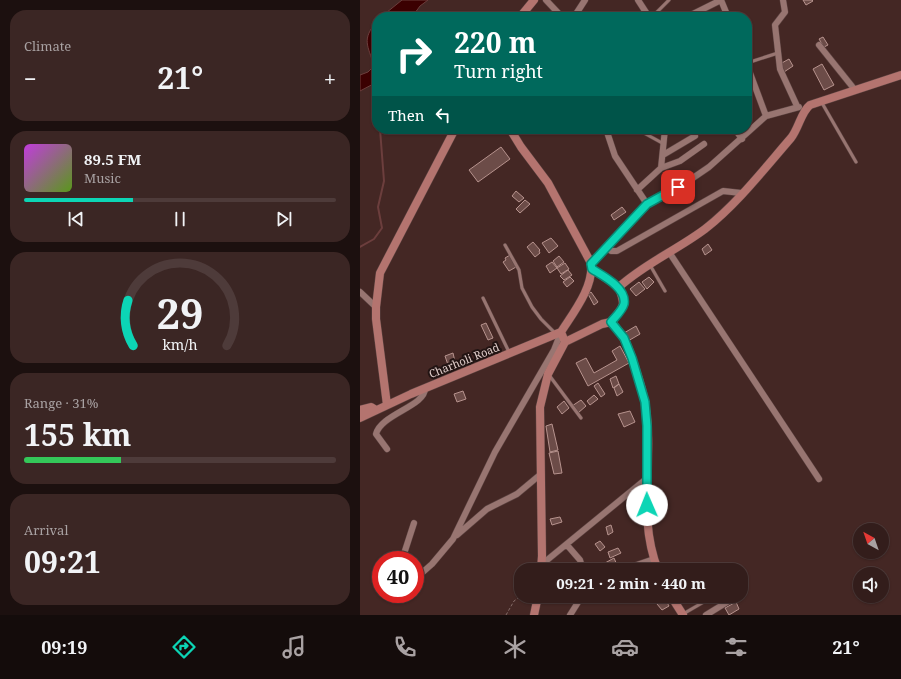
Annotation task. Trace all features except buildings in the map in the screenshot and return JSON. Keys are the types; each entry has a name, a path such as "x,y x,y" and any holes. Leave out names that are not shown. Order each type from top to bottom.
{"street":[{"path":"524,12 534,0"},
{"path":"546,0 557,12"},
{"path":"577,12 585,0"},
{"path":"638,0 645,12"},
{"path":"697,12 721,0 726,12"},
{"path":"783,0 785,12 775,25 780,69 796,106"},
{"path":"819,44 855,90"},
{"path":"752,129 766,116 796,106 805,109 821,101 901,75"},
{"path":"752,78 766,116"},
{"path":"619,287 636,273 713,222 791,138 799,127 805,109"},
{"path":"387,406 376,307 380,273 452,134"},
{"path":"513,134 548,183 592,266 619,287 624,299 624,304 611,322 602,324 565,342 548,374 540,407 541,563"},
{"path":"608,134 616,156 647,204"},
{"path":"661,168 665,134"},
{"path":"738,134 742,139"},
{"path":"453,539 495,452 554,350 558,333 584,295 592,266 606,247 647,204 687,182 719,159 747,134"},
{"path":"663,155 695,136"},
{"path":"637,190 661,168 680,161 704,144"},
{"path":"606,247 610,251 617,251 723,191 741,193"},
{"path":"669,252 819,479"},
{"path":"360,292 376,307"},
{"path":"611,322 624,338 632,358 645,402 647,426 647,530 655,563"},
{"path":"558,333 565,342"},
{"name":"Charholi Road","path":"360,418 425,388 558,333"},
{"path":"387,449 376,434 379,428 389,418 418,400 424,394 425,388"},
{"name":"Charholi Road","path":"360,410 371,407 376,410"},
{"path":"424,571 453,539 487,509 517,494 541,474"},
{"path":"546,563 646,479"},
{"path":"405,551 414,523"},
{"path":"567,545 581,563"},
{"path":"642,563 654,559"},
{"path":"534,615 537,603"},
{"path":"570,615 578,603"},
{"path":"676,603 683,615"},
{"path":"706,615 725,603"}],"lane":[{"path":"657,12 669,0"},
{"path":"752,62 778,52"},
{"path":"821,101 856,162"},
{"path":"646,134 664,144"},
{"path":"505,245 519,270 522,288 532,306 541,319 558,333"},
{"path":"650,264 665,291"},
{"path":"483,298 509,354"},
{"path":"548,374 580,418"},
{"path":"683,615 703,603"}],"path":[{"path":"506,615 514,601"}],"shaded area":[{"path":"402,0 428,0 420,6 416,12 387,12"},
{"path":"372,28 372,60 367,43 369,33"},
{"path":"372,68 372,85 360,91 360,75 368,72"}],"waterway":[{"path":"360,247 374,239 382,228 378,207 384,181 380,134"}],"route":[{"path":"647,505 647,426 645,402 638,375 624,338 611,322 621,310 624,304 624,299 619,287 592,269 591,264 615,236 647,204 678,187"}]}
